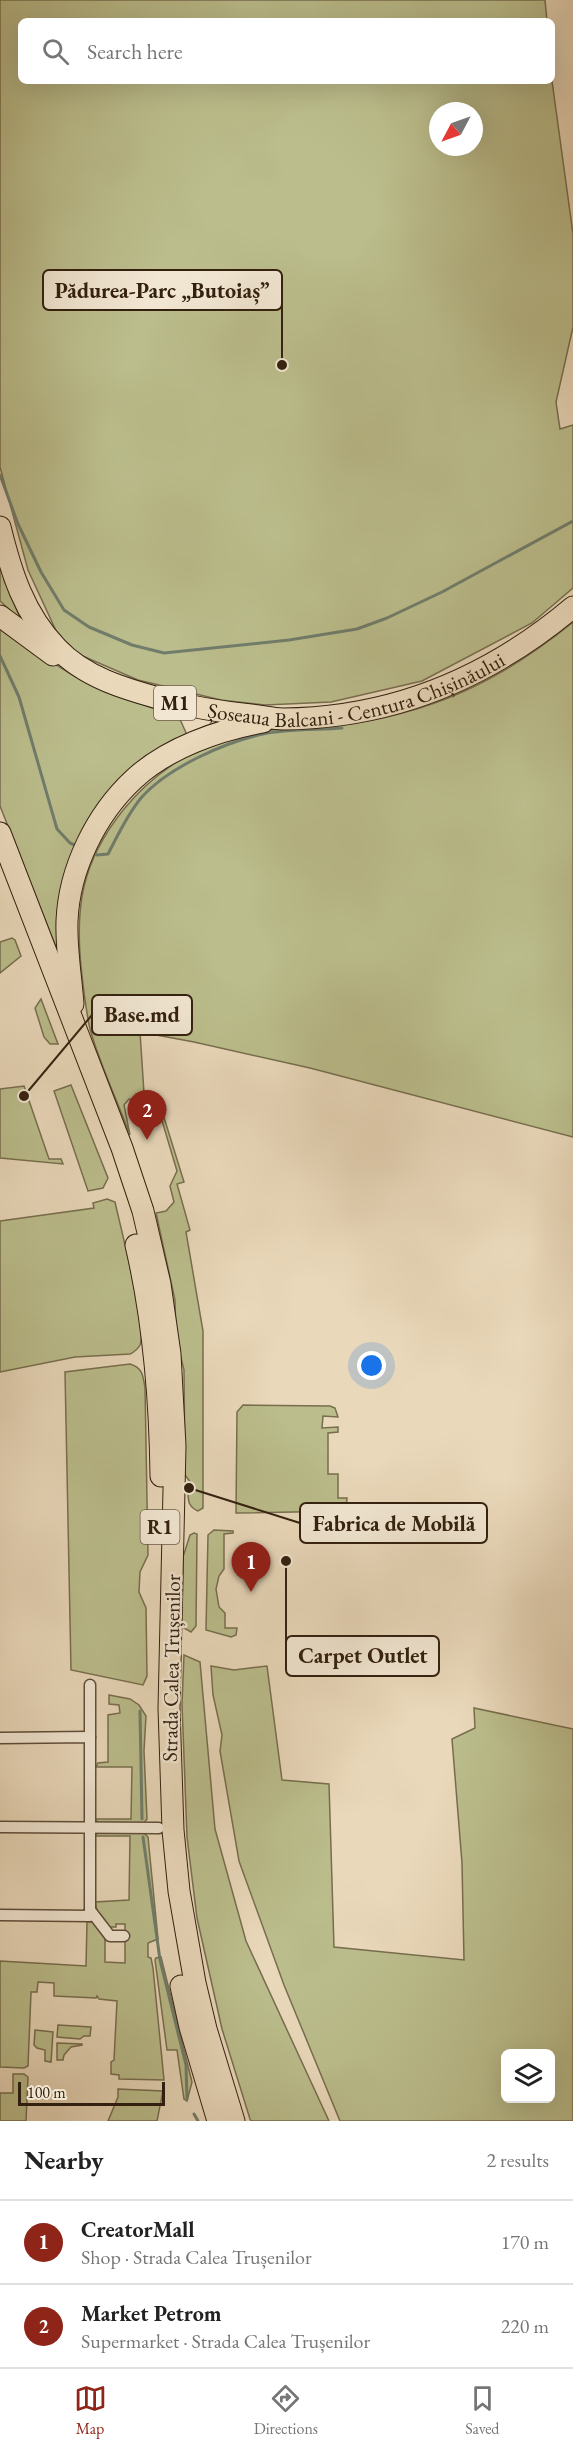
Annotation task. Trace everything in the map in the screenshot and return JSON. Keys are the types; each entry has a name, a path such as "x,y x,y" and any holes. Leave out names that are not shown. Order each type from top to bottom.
{"highway":[{"name":"Șoseaua Balcani - Centura Chișinăului","path":"0,527 16,585 27,609 44,633 75,665 135,692 177,703 281,719 357,712 398,703 434,691 475,674 508,656 573,607"},
{"name":"M1","path":"0,616 54,656 75,665"},
{"path":"74,1022 67,921 70,900 80,860 108,809 135,778 188,745 237,727 281,719"},
{"name":"R1","path":"0,833 36,944"},
{"name":"R1","path":"0,869 36,944"},
{"name":"Strada Calea Trușenilor","path":"36,944 74,1022 134,1184 160,1284 171,1364 175,1446 169,1708 173,1830 181,1902 195,1983 206,2029 234,2121"},
{"name":"Strada Calea Trușenilor","path":"36,944 123,1191 149,1309 156,1368 160,1436 156,1739 159,1828 167,1911 177,1968 190,2027 218,2121"}],"street":[{"path":"0,1915 90,1916 90,1685"},
{"path":"0,1738 90,1737"},
{"path":"0,1827 159,1828"},
{"path":"90,1910 110,1936 124,1936"}],"green space":[{"path":"0,0 545,0 547,18 18,18 18,84 552,84 573,234 573,327 556,402 560,429 573,425 573,588 532,623 422,681 331,702 265,705 221,700 138,680 78,654 58,635 28,570 0,467"},
{"path":"0,565 4,580 21,620 0,601"},
{"path":"573,622 573,1137 310,1068 140,1032 144,1093 158,1098 184,1182 177,1184 190,1230 186,1232 203,1331 203,1508 198,1511 191,1506 188,1499 191,1483 185,1475 184,1370 176,1337 175,1300 156,1213 166,1211 174,1202 170,1186 177,1171 160,1114 156,1115 152,1102 129,1099 124,1105 130,1135 94,1042 86,1009 80,951 80,907 90,867 98,848 134,797 158,775 201,748 244,734 370,721 433,704 462,692 518,662"},
{"path":"0,626 82,680 118,696 179,717 187,735 109,794 59,948 56,947 0,806"},
{"path":"12,938 21,956 0,973 0,942"},
{"path":"41,999 58,1044 50,1044 44,1037 35,1008"},
{"path":"71,1085 108,1178 103,1188 88,1191 54,1091"},
{"path":"24,1086 49,1159 61,1159 63,1164 0,1158 0,1089"},
{"path":"107,1199 115,1202 132,1276 140,1319 140,1345 130,1354 75,1357 0,1372 0,1221 94,1208 93,1203"},
{"path":"130,1364 140,1370 145,1388 148,1555 140,1572 139,1592 146,1608 147,1676 143,1685 71,1670 65,1372"},
{"path":"243,1405 330,1406 335,1408 338,1417 323,1416 322,1428 338,1427 338,1432 328,1433 328,1474 338,1474 338,1498 347,1498 346,1511 236,1513 237,1412"},
{"path":"214,1530 233,1531 233,1533 224,1534 224,1569 219,1576 216,1589 219,1607 225,1613 225,1628 237,1628 236,1635 231,1637 206,1630 208,1535"},
{"path":"197,1534 196,1626 191,1632 184,1628 182,1623 183,1557 190,1535"},
{"path":"184,1655 200,1662 215,1829 246,1941 329,2121 251,2121 250,2119 222,2029 197,1918 187,1837 182,1704"},
{"path":"211,1666 234,1670 267,1666 282,1780 329,1784 334,1947 464,1960 462,1863 452,1739 475,1728 474,1708 573,1729 573,2121 340,2121 284,1985 239,1861 220,1751 222,1735 213,1695"},
{"path":"109,1695 130,1699 139,1705 146,1716 144,1751 147,1819 143,1824 98,1823 95,1819 131,1819 132,1767 96,1767 98,1763 108,1762 108,1715 120,1713 119,1705 109,1704"},
{"path":"98,1832 143,1832 148,1837 158,1939 148,1943 148,1957 151,1958 153,1968 164,2080 119,2079 119,2075 111,2074 111,2062 114,2060 117,2001 99,1999 97,1996 96,1998 54,1996 54,1983 38,1982 37,1992 31,1992 28,2066 24,2068 0,2067 0,1961 86,1966 87,1922 96,1922 105,1936 105,1962 125,1963 125,1924 108,1927 98,1912 95,1902 129,1900 130,1836 95,1836"},
{"path":"161,1957 192,2082 187,2101 184,2099 177,2050 167,2050 155,1960"},
{"path":"58,2025 91,2027 90,2036 80,2039 57,2037"},
{"path":"35,2030 53,2032 51,2062 45,2061 45,2050 34,2045"},
{"path":"57,2043 82,2045 71,2047 63,2060 57,2060"},
{"path":"13,2074 24,2074 28,2077 26,2121 0,2121 0,2093 13,2093"},
{"path":"118,2089 163,2091 157,2121 108,2121 118,2097"}],"waterway":[{"path":"0,475 18,524 41,572 64,610 89,627 132,645 164,653 289,640 357,629 387,618 442,592 573,521"},
{"path":"0,656 19,697 57,829 70,843 77,846"},
{"path":"91,852 97,855 108,854 127,818 141,798 166,776 198,758 232,743 263,734 342,728"},
{"path":"140,1711 142,1819"},
{"path":"143,1837 160,1960 186,2065 187,2099"},
{"path":"194,2114 198,2121"}],"place":[{"name":"Pădurea-Parc „Butoiaș”","path":"282,365"},
{"name":"Base.md","path":"24,1096"},
{"name":"Market Petrom","path":"147,1140"},
{"name":"Fabrica de Mobilă","path":"189,1488"},
{"name":"Carpet Outlet","path":"286,1561"},
{"name":"CreatorMall","path":"251,1592"}]}
